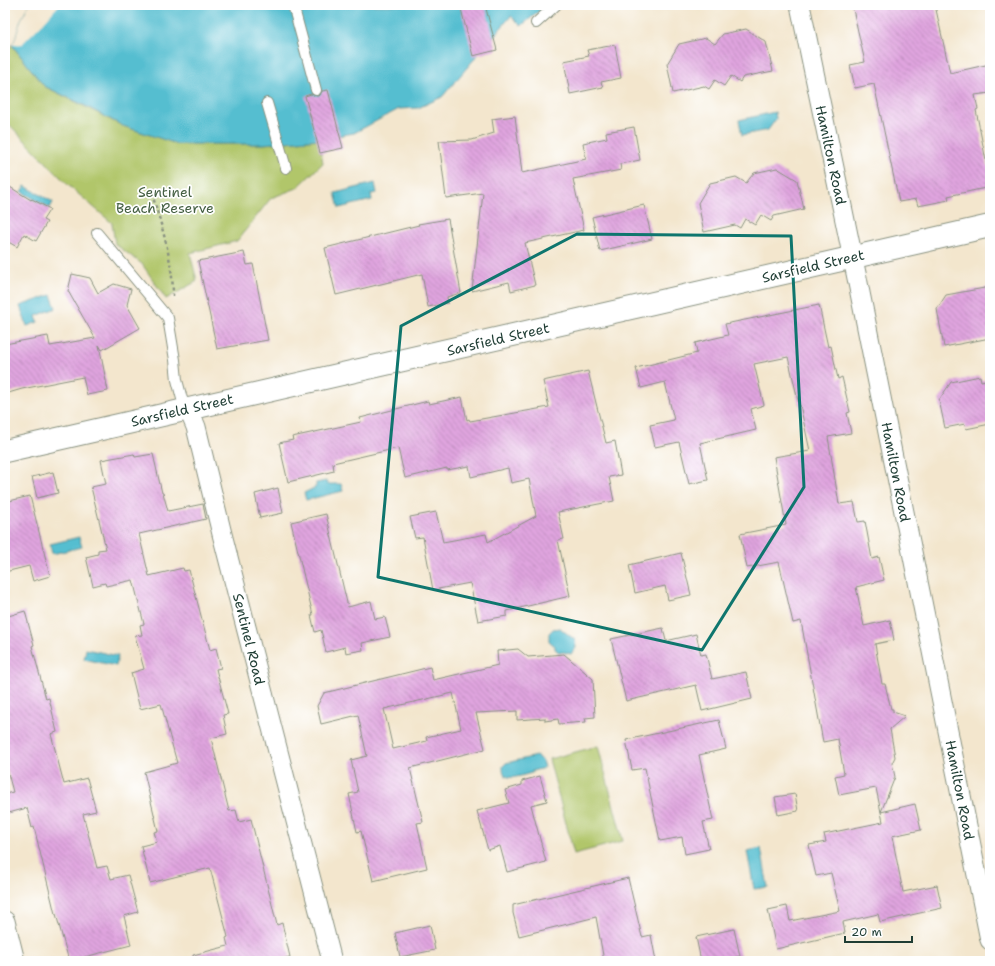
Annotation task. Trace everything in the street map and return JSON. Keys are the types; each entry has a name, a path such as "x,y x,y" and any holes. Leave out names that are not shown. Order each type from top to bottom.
{"street":[{"name":"Hamilton Road","path":"800,5 990,940"},
{"name":"Sarsfield Street","path":"5,451 990,226"},
{"name":"Sentinel Road","path":"188,408 196,427 222,534 332,961"},
{"path":"5,921 15,961"}],"lane":[{"path":"293,5 316,90"},
{"path":"536,23 556,5"},
{"path":"266,103 286,168"},
{"name":"Sentinel Road","path":"97,234 168,318 177,380 182,399 188,408"}],"path":[{"path":"152,194 163,230 173,282 173,296"}],"highlighted area":[{"path":"577,234 791,236 804,487 702,650 378,577 401,326"}],"green space":[{"name":"Sentinel Beach Reserve","path":"12,45 44,86 123,126 177,144 263,144 319,139 323,163 297,188 271,198 237,241 190,253 197,281 166,299 142,264 115,244 112,223 68,185 5,120 5,51"},
{"path":"598,746 623,841 574,854 549,759"}],"water":[{"path":"29,5 547,5 521,26 511,16 442,97 418,108 399,109 354,133 319,139 263,144 177,144 123,126 44,86 12,45 21,20"},
{"path":"775,112 776,119 768,130 742,135 739,120"},
{"path":"375,183 377,193 371,194 372,200 339,208 335,193"},
{"path":"25,186 53,202 50,208 22,192"},
{"path":"51,295 56,308 36,316 38,322 27,326 20,306"},
{"path":"326,481 327,484 341,484 343,491 306,500 304,493 316,487 316,483"},
{"path":"79,537 82,547 52,554 50,544"},
{"path":"560,628 575,640 576,648 571,654 563,652 560,653 549,641 549,633 553,629"},
{"path":"86,649 118,656 116,666 84,659"},
{"path":"536,756 542,760 544,768 518,777 509,777 504,772 503,766 506,763"},
{"path":"761,848 768,887 754,889 747,851"}],"pier":[{"path":"29,5 59,5 22,44 12,45 21,20"}],"building":[{"path":"460,5 485,5 497,50 473,56"},
{"path":"852,5 935,5 950,73 990,64 990,93 975,95 978,109 976,110 987,166 990,166 990,187 948,196 949,200 918,206 916,199 899,202 874,84 855,88 850,65 865,62"},
{"path":"746,29 766,42 773,71 743,77 740,82 731,76 724,86 715,80 709,89 704,86 673,93 667,64 679,44 706,38 715,44 723,34"},
{"path":"615,45 621,78 601,82 603,87 570,94 564,61 589,56 587,50"},
{"path":"328,90 343,148 320,153 305,96 311,94 317,96 320,95 322,91"},
{"path":"515,116 522,173 586,159 583,143 607,138 606,132 634,127 640,160 620,164 621,170 573,179 584,230 525,243 535,285 511,291 509,282 472,291 483,193 446,198 439,141 472,140 494,133 492,119"},
{"path":"777,168 797,180 804,209 774,216 771,221 761,215 755,225 745,219 740,228 735,225 704,232 698,203 710,183 736,177 746,183 754,173"},
{"path":"5,184 31,200 32,199 50,209 43,220 47,222 36,241 24,234 17,247 5,240"},
{"path":"644,205 652,239 600,251 592,217"},
{"path":"448,219 461,293 447,297 448,303 428,307 422,274 336,295 325,248 419,225 418,224"},
{"path":"244,252 247,265 253,264 268,340 217,349 198,261"},
{"path":"72,274 90,278 98,293 114,284 131,289 127,305 140,328 102,350 99,345 108,391 87,395 83,377 22,389 5,394 5,344 48,336 50,346 95,338 68,291"},
{"path":"990,287 990,338 944,347 937,309 946,295"},
{"path":"819,305 828,347 831,346 838,379 842,377 850,412 847,413 851,433 828,437 839,504 854,502 858,522 865,521 872,559 879,557 884,580 856,587 864,626 890,620 894,640 875,644 882,684 885,684 891,709 893,709 893,712 905,716 890,729 895,757 892,763 895,777 881,812 915,804 921,830 892,836 903,892 937,885 942,908 880,922 878,914 843,922 845,933 776,949 768,910 787,906 790,921 840,911 831,873 816,876 809,845 826,842 824,834 883,822 876,788 839,795 835,776 844,774 838,739 823,742 801,621 793,623 779,562 747,568 740,534 786,525 774,457 810,451 800,405 788,357 754,364 764,405 751,409 756,430 700,443 708,480 689,484 679,442 655,447 650,425 674,420 665,382 641,388 636,368 697,353 695,343 728,335 725,324"},
{"path":"588,371 606,443 615,441 621,475 609,477 614,501 558,512 564,539 558,540 570,596 507,611 507,616 478,621 470,583 433,590 423,537 415,538 410,517 436,512 443,542 486,534 488,542 536,516 529,479 511,483 508,468 471,477 469,466 447,470 447,468 405,478 398,448 333,463 334,471 288,482 279,443 293,440 292,437 361,422 360,418 428,401 429,404 462,397 467,420 469,419 470,421 549,407 543,381"},
{"path":"980,376 981,381 990,379 990,424 966,429 965,424 945,428 939,400 951,382"},
{"path":"134,454 135,457 153,454 162,493 168,511 203,504 206,519 139,534 149,576 183,568 184,571 189,570 210,650 216,648 221,668 216,669 228,714 223,715 227,734 211,738 229,811 236,810 239,822 251,819 277,925 282,923 290,957 273,961 194,961 193,955 228,946 226,938 228,937 210,868 150,883 141,846 157,842 154,832 158,831 144,772 177,763 161,704 140,709 131,673 144,669 135,636 142,635 140,625 144,624 133,580 106,586 105,583 93,586 86,557 98,554 98,550 106,549 91,487 106,484 101,460"},
{"path":"53,472 58,493 37,498 32,477"},
{"path":"278,488 283,513 260,518 255,494"},
{"path":"30,496 50,576 33,581 29,566 5,572 5,502"},
{"path":"326,514 348,607 371,601 375,619 385,617 390,637 362,643 363,650 346,653 345,647 326,652 321,630 315,632 311,615 313,615 291,522"},
{"path":"681,553 691,595 668,600 665,586 635,593 629,565"},
{"path":"25,611 34,645 32,646 46,699 49,698 57,732 51,734 64,784 87,778 96,811 83,814 97,868 107,866 111,879 128,875 138,912 124,916 131,945 69,961 55,914 34,827 32,828 27,808 5,814 5,794 13,792 5,762 5,617"},
{"path":"663,628 666,641 696,634 701,655 706,654 712,679 746,672 752,699 702,711 696,685 626,701 611,639"},
{"path":"518,649 528,657 564,654 593,679 595,717 585,718 586,722 559,724 558,719 545,721 545,718 517,720 517,711 476,713 485,749 410,768 423,822 417,823 427,868 373,881 361,831 357,832 349,794 358,792 351,760 367,756 358,715 321,724 317,706 324,693 430,667 433,680 498,665 497,651","holes":["453,693 461,729 426,737 427,741 393,749 384,709"]},
{"path":"719,720 726,749 699,755 713,820 703,822 709,849 685,854 682,837 660,841 645,768 632,770 626,740"},
{"path":"540,776 547,801 531,805 546,862 507,872 500,846 488,850 477,811 509,803 505,790 522,785 522,781"},
{"path":"795,794 798,811 778,815 775,797"},
{"path":"628,878 642,937 651,935 656,961 604,961 596,917 519,936 513,913 513,905"},
{"path":"430,925 435,950 400,957 395,933"},
{"path":"734,929 740,956 719,961 701,961 696,937"}]}
